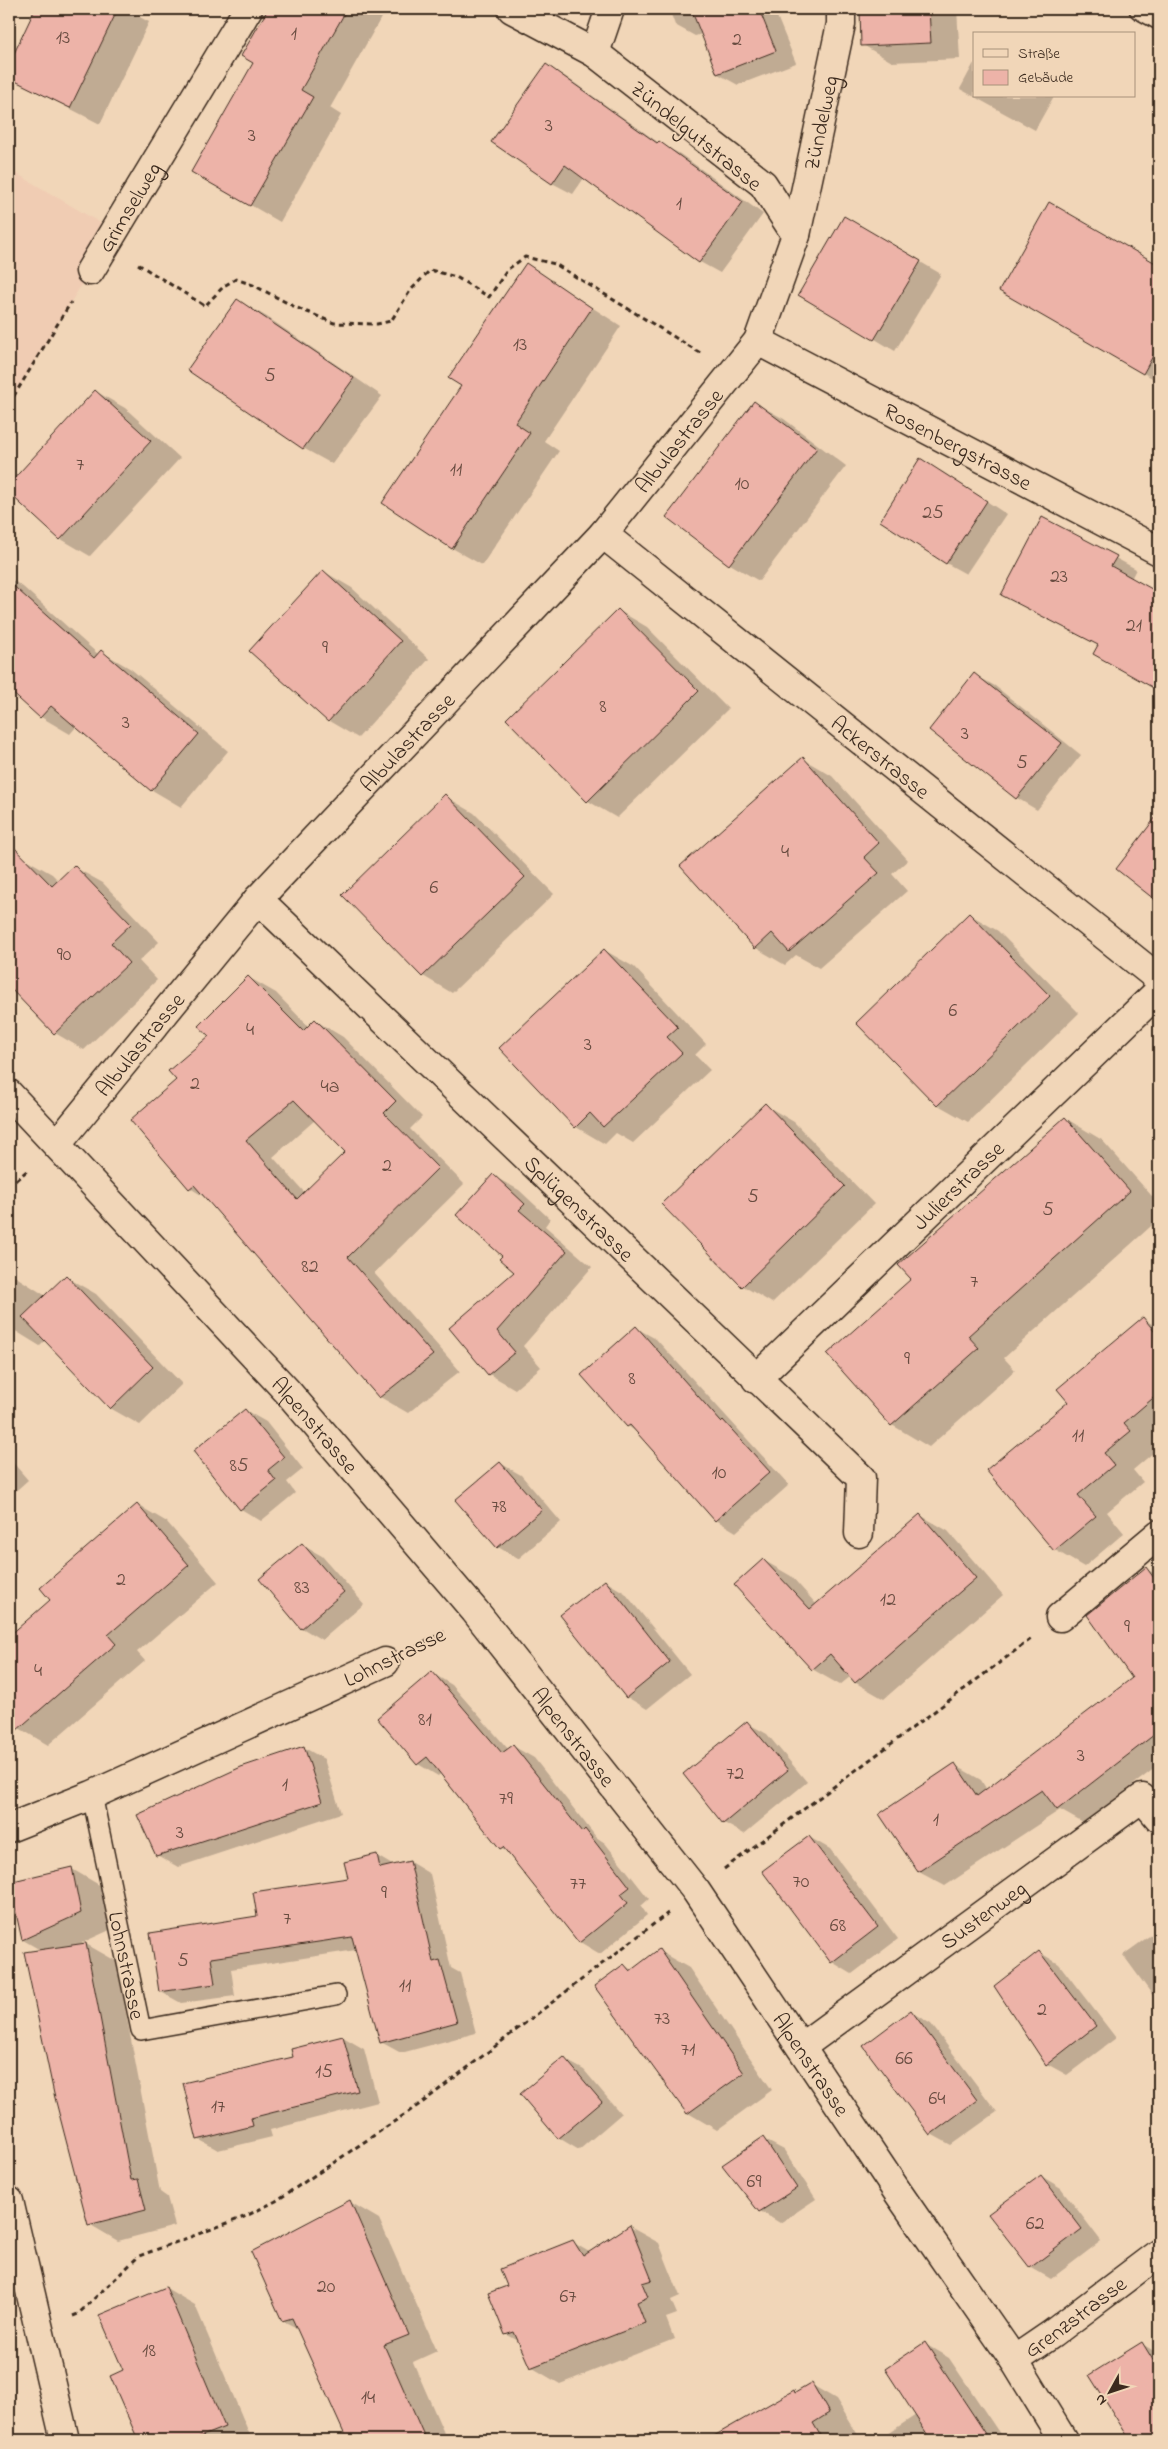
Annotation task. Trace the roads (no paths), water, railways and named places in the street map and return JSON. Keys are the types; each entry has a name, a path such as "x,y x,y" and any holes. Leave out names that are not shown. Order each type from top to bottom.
{"street":[{"name":"Grimselweg","path":"90,271 248,9"},
{"name":"Zündelgutstrasse","path":"512,9 595,53 763,184 796,235"},
{"path":"595,53 610,9"},
{"name":"Zündelweg","path":"796,235 841,24 841,9"},
{"path":"758,341 796,235"},
{"name":"Albulastrasse","path":"58,1144 258,899 603,534 758,341"},
{"name":"Rosenbergstrasse","path":"758,341 1159,551"},
{"name":"Ackerstrasse","path":"603,534 1159,979"},
{"name":"Splügenstrasse","path":"258,899 861,1478 859,1534"},
{"name":"Julierstrasse","path":"756,1379 1159,991"},
{"name":"Alpenstrasse","path":"9,1094 58,1144 286,1391 475,1610 696,1891 898,2194 1014,2360 1063,2440"},
{"path":"1060,1617 1159,1534"},
{"name":"Lohnstrasse","path":"9,1828 92,1796 385,1662"},
{"name":"Sustenweg","path":"801,2047 1142,1798 1159,1818"},
{"path":"9,2201 65,2440"},
{"name":"Grenzstrasse","path":"1014,2360 1052,2334 1159,2253"}],"lane":[{"path":"1139,9 1159,20"},
{"name":"Lohnstrasse","path":"92,1796 141,2030 336,1995"}]}
